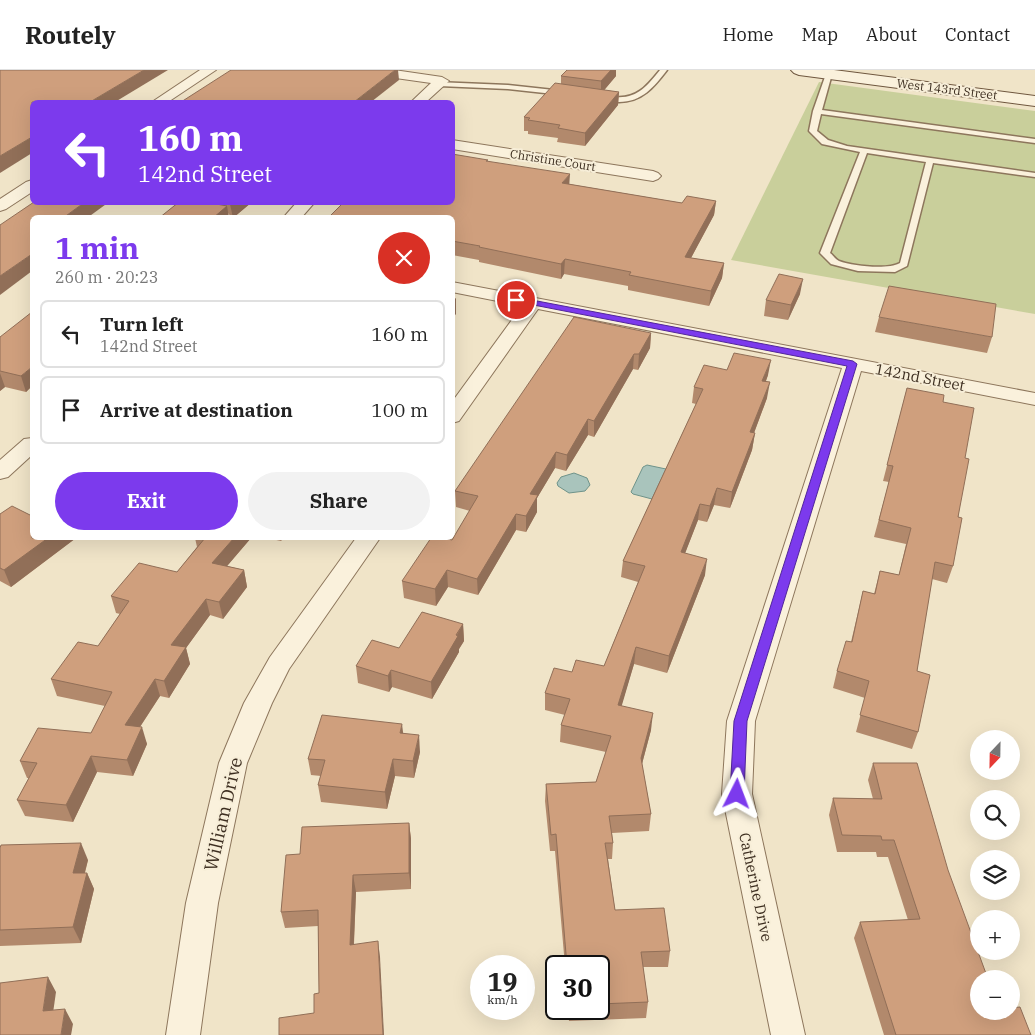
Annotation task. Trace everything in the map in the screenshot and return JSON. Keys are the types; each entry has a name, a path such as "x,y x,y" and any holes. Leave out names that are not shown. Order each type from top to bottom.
{"main road":[{"name":"West 143rd Street","path":"799,70 830,72 1035,101"}],"street":[{"path":"162,100 209,70"},
{"path":"367,70 442,81 420,100"},
{"name":"Christine Court","path":"455,144 653,176"},
{"path":"0,206 30,186"},
{"path":"294,215 305,205"},
{"name":"142nd Street","path":"455,288 1035,399"},
{"path":"455,413 533,303"},
{"name":"Catherine Drive","path":"788,1035 737,794 741,721 853,364"},
{"path":"0,472 30,446"},
{"name":"William Drive","path":"183,1035 202,903 233,763 258,703 279,664 367,540"}],"lane":[{"path":"594,97 618,100 631,99 643,95 664,70"},
{"path":"830,72 827,86 817,111 813,131 825,142 864,151 1035,175"},
{"path":"439,84 508,87 568,93"},
{"path":"817,111 1035,141"},
{"path":"864,151 825,254 834,262 858,268 895,269 904,264 930,160"}],"green space":[{"path":"819,82 1035,111 1035,314 731,260"}],"water":[{"path":"647,465 666,469 652,499 631,492 643,467"},
{"path":"574,473 587,478 590,485 585,491 569,493 558,486 557,483 561,477"}],"building":[{"path":"0,70 144,70 93,100 30,100 30,138 0,156"},
{"path":"231,70 395,70 357,100 184,100"},
{"path":"567,70 611,70 601,81 561,76"},
{"path":"555,83 619,92 585,133 558,128 560,125 528,120 530,118 524,117"},
{"path":"455,154 570,174 562,183 682,203 687,196 716,201 685,257 724,263 711,291 629,275 631,272 565,259 561,264 455,242 455,215 331,215 341,205 455,205"},
{"path":"30,205 81,205 67,215 30,215 30,255 0,276 0,225"},
{"path":"175,205 227,206 216,215 163,215"},
{"path":"779,274 803,279 791,305 766,300"},
{"path":"889,286 996,304 992,337 879,317"},
{"path":"30,314 30,369 21,376 0,371 0,337"},
{"path":"574,317 651,333 639,354 634,354 594,421 588,419 567,455 556,452 530,494 538,495 526,516 516,514 477,579 447,570 435,589 402,581 430,540 455,540 455,535 478,496 455,491"},
{"path":"734,353 771,360 762,381 770,382 750,432 755,433 732,492 717,488 710,506 700,504 681,552 707,559 669,656 636,647 618,705 653,713 641,758 651,814 609,816 613,843 605,843 615,910 664,908 670,951 641,952 648,1002 610,1004 610,955 566,955 556,834 551,835 546,784 596,782 611,736 561,725 570,699 545,693 554,668 572,672 576,660 604,666 645,566 623,561 703,389 694,387 704,365 727,370"},
{"path":"907,388 944,395 943,402 974,408 965,458 969,459 958,517 962,518 953,566 935,562 917,671 930,675 918,732 860,715 869,681 837,671 846,641 852,642 863,591 875,594 880,571 899,575 911,528 879,520 893,466 887,465"},
{"path":"12,506 30,515 30,540 45,540 4,570 0,568 0,514"},
{"path":"203,540 232,540 212,563 244,570 219,602 206,599 171,645 186,647 164,681 155,679 125,725 142,727 127,760 91,756 66,805 17,800 37,763 20,761 38,728 91,733 112,692 51,679 78,642 98,646 129,601 111,596 139,563 177,572"},
{"path":"422,612 463,624 431,682 391,670 388,676 356,666 372,640 399,648"},
{"path":"322,715 402,724 400,733 419,735 413,761 393,759 385,792 318,785 325,760 308,759"},
{"path":"873,763 917,763 948,870 970,930 970,960 981,960 985,970 970,970 970,1020 1020,1020 1020,1007 1031,1035 896,1035 860,922 920,919 894,840 882,840 881,836 842,835 833,798 882,799"},
{"path":"409,823 409,873 353,875 350,945 378,941 383,1035 279,1035 279,1018 314,1013 314,994 319,993 318,910 281,912 286,855 300,854 302,827"},
{"path":"81,843 73,873 87,873 73,927 0,930 1,845"},
{"path":"48,977 43,1011 65,1009 61,1035 0,1035 0,983"}],"route":[{"path":"516,300 853,364 741,721 737,794"}]}
